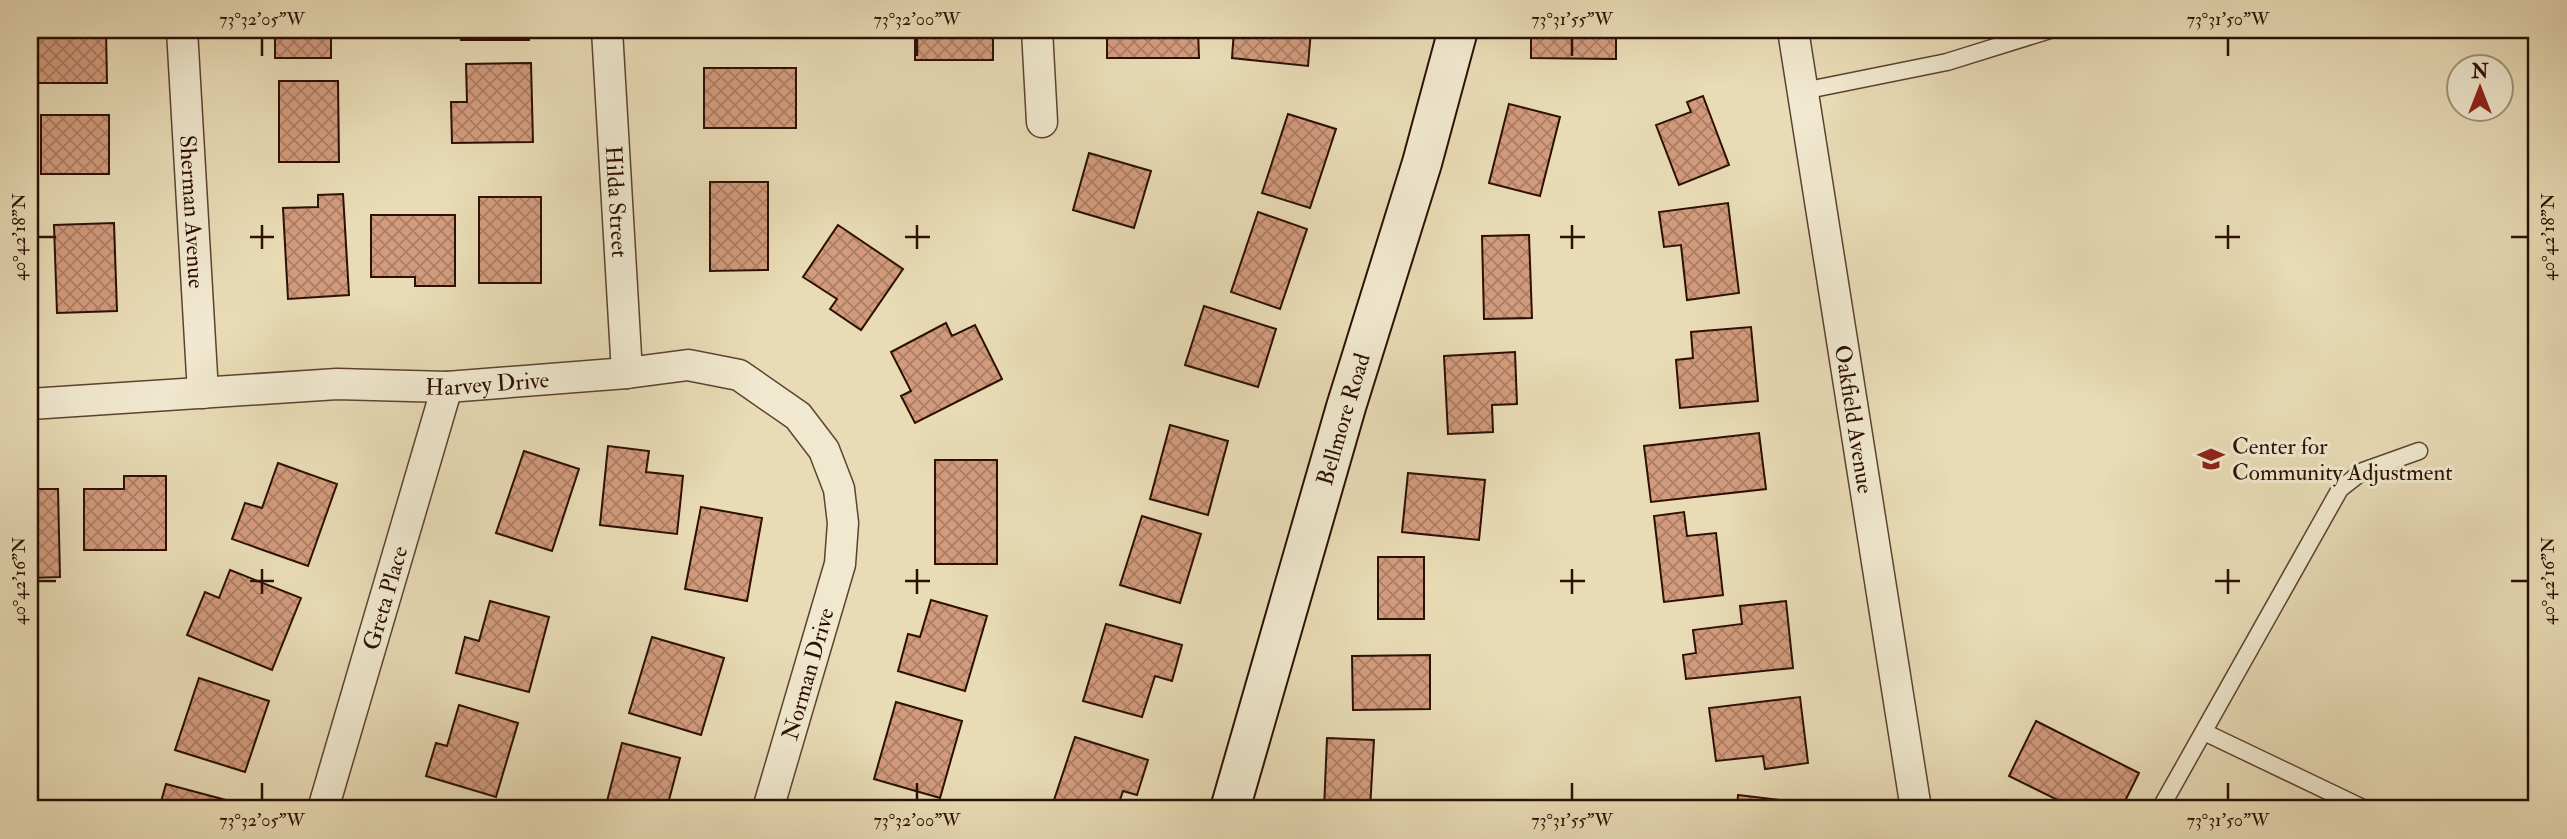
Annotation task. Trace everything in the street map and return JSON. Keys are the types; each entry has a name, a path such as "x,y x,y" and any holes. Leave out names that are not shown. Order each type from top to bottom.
{"main road":[{"name":"Bellmore Road","path":"1230,809 1346,407 1422,163 1458,30"}],"street":[{"name":"Sherman Avenue","path":"182,30 203,393"},
{"name":"Hilda Street","path":"607,30 627,373"},
{"path":"1037,30 1042,122"},
{"name":"Oakfield Avenue","path":"1793,30 1916,809"},
{"name":"Harvey Drive","path":"30,404 337,384 447,387 627,373 688,365 739,375 798,416 824,450 839,489 842,538"},
{"name":"Greta Place","path":"323,809 447,387"},
{"name":"Norman Drive","path":"768,809 840,564 842,538"}],"lane":[{"path":"1803,91 1947,62 2050,30"},
{"path":"2160,809 2340,489 2363,471 2419,451"},
{"path":"2204,732 2365,809"}],"building":[{"path":"36,30 106,30 107,83 37,83"},
{"path":"275,30 331,30 331,58 275,58"},
{"path":"461,30 529,30 529,40 461,40"},
{"path":"915,30 993,30 993,60 915,60"},
{"path":"1107,30 1198,30 1199,58 1107,58"},
{"path":"1234,30 1311,30 1308,66 1232,58"},
{"path":"1531,30 1616,30 1616,59 1531,58"},
{"path":"531,63 533,142 452,143 451,102 467,102 466,64"},
{"path":"704,68 796,68 796,128 704,128"},
{"path":"279,81 338,81 339,162 279,162"},
{"path":"1703,96 1729,165 1679,185 1656,125 1691,112 1687,102"},
{"path":"1509,104 1560,117 1540,196 1489,183"},
{"path":"1288,114 1336,129 1310,208 1262,193"},
{"path":"41,115 109,115 109,174 41,174"},
{"path":"1089,153 1151,171 1134,228 1073,210"},
{"path":"710,182 768,182 768,270 710,271"},
{"path":"343,194 349,295 288,299 283,208 318,207 318,195"},
{"path":"479,197 541,197 541,283 479,283"},
{"path":"1728,203 1739,293 1687,300 1681,245 1664,247 1659,212"},
{"path":"1258,212 1307,229 1280,309 1231,292"},
{"path":"371,215 455,215 455,286 415,286 415,277 371,277"},
{"path":"114,223 117,311 57,313 54,225"},
{"path":"838,225 903,269 861,330 830,309 837,299 803,277"},
{"path":"1529,235 1532,318 1484,319 1482,236"},
{"path":"1204,306 1276,329 1258,387 1185,365"},
{"path":"946,323 952,336 975,325 1002,379 915,423 901,396 911,391 891,352"},
{"path":"1751,327 1758,401 1680,408 1676,360 1693,358 1691,332"},
{"path":"1515,352 1517,404 1492,405 1493,432 1448,434 1444,356"},
{"path":"1170,425 1228,441 1208,515 1150,499"},
{"path":"1759,433 1766,489 1651,502 1644,446"},
{"path":"608,446 649,451 646,472 683,476 677,534 600,525"},
{"path":"524,451 579,469 552,551 496,533"},
{"path":"935,460 997,460 997,564 935,564"},
{"path":"278,463 337,484 308,566 232,539 245,503 262,508"},
{"path":"1408,473 1485,480 1479,540 1402,532"},
{"path":"124,476 166,476 166,550 84,550 84,489 124,489"},
{"path":"30,489 58,489 60,577 30,578"},
{"path":"701,507 762,518 747,601 685,589"},
{"path":"1684,512 1687,536 1716,533 1723,595 1664,602 1654,516"},
{"path":"1142,516 1201,534 1180,603 1120,585"},
{"path":"1378,557 1424,557 1424,619 1378,619"},
{"path":"230,570 301,598 272,670 187,635 205,592 219,598"},
{"path":"931,600 987,616 965,691 898,671 908,634 920,637"},
{"path":"490,601 549,617 529,692 456,673 465,637 479,641"},
{"path":"1786,601 1793,668 1686,679 1683,655 1696,653 1693,630 1742,624 1740,606"},
{"path":"1106,624 1182,645 1172,681 1155,676 1142,717 1083,701"},
{"path":"652,637 724,658 701,735 629,713"},
{"path":"1430,655 1430,709 1353,710 1352,656"},
{"path":"199,678 269,701 245,772 175,750"},
{"path":"1800,697 1808,763 1765,769 1763,756 1716,761 1709,708"},
{"path":"896,702 962,721 940,798 874,779"},
{"path":"459,705 518,723 496,797 426,776 436,743 447,746"},
{"path":"2036,721 2139,773 2121,809 2076,809 2009,776"},
{"path":"1075,737 1148,760 1137,795 1123,791 1117,809 1051,809"},
{"path":"1327,738 1374,740 1370,809 1324,809"},
{"path":"622,743 680,758 669,800 685,805 684,809 605,809"},
{"path":"166,784 226,800 224,809 159,809"},
{"path":"1738,795 1821,805 1820,809 1737,809"}],"place":[{"name":"Center for Community Adjustment","path":"2211,459"}]}
